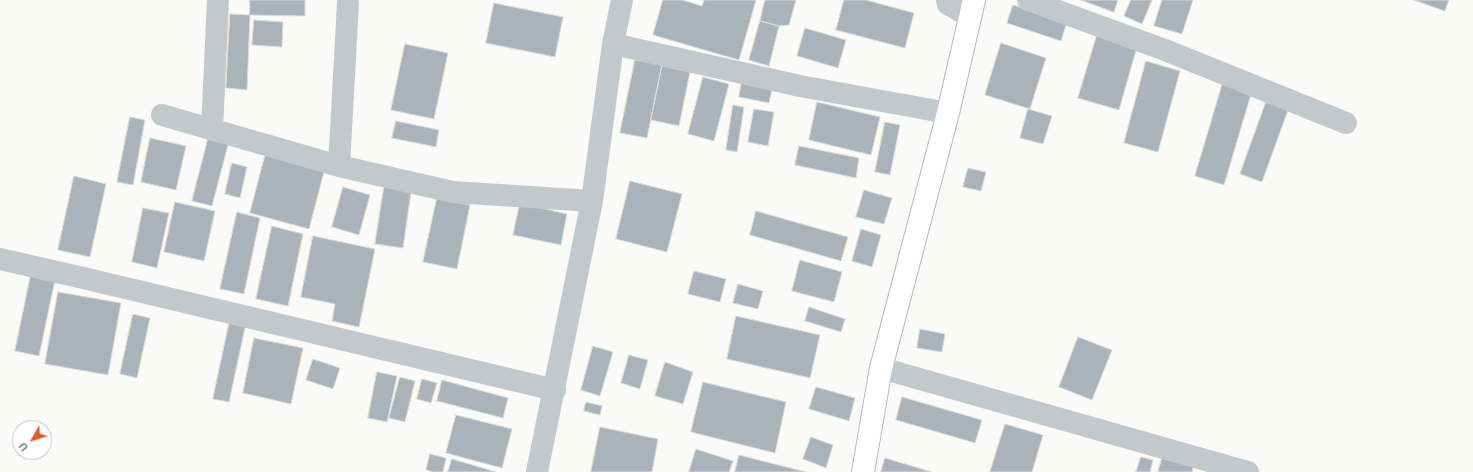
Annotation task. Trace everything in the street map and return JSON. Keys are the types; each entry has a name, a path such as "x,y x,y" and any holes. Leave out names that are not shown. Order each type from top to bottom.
{"highway":[{"path":"863,472 881,368 948,113 973,6"}],"street":[{"path":"212,130 218,0"},
{"path":"537,472 555,390 592,202 613,44 622,0"},
{"path":"947,0 948,4 960,11 973,6"},
{"path":"1028,0 1164,50 1346,123"},
{"path":"339,166 348,3"},
{"path":"613,44 800,86 948,113"},
{"path":"162,115 339,166 453,192 592,202"},
{"path":"0,259 555,390"},
{"path":"881,368 1248,472"}],"building":[{"path":"250,0 305,0 305,16 250,15"},
{"path":"663,0 682,0 702,6 704,0 756,0 739,60 653,35"},
{"path":"765,0 796,0 789,25 779,26 760,21"},
{"path":"844,0 866,0 914,13 905,48 836,30"},
{"path":"1081,0 1118,0 1114,12"},
{"path":"1131,0 1152,0 1142,24 1124,16"},
{"path":"1162,0 1193,0 1182,34 1154,26"},
{"path":"1414,0 1449,0 1445,11"},
{"path":"494,3 563,17 555,57 486,43"},
{"path":"1013,5 1067,22 1061,41 1007,23"},
{"path":"230,14 250,15 247,90 226,88"},
{"path":"254,20 283,22 282,47 252,45"},
{"path":"760,21 779,26 769,66 749,60"},
{"path":"805,28 846,40 838,68 797,56"},
{"path":"1097,35 1137,47 1119,110 1078,98"},
{"path":"1001,43 1046,58 1030,109 985,95"},
{"path":"405,44 448,53 434,119 391,110"},
{"path":"635,60 662,65 647,138 620,133"},
{"path":"1146,61 1180,71 1158,152 1124,143"},
{"path":"662,66 690,72 679,126 651,120"},
{"path":"703,77 729,84 714,141 688,134"},
{"path":"742,80 773,86 769,103 739,97"},
{"path":"1223,82 1252,91 1224,185 1195,176"},
{"path":"817,102 880,117 871,155 809,140"},
{"path":"1266,102 1288,110 1262,182 1240,174"},
{"path":"733,105 744,107 737,152 726,150"},
{"path":"754,109 774,112 768,146 748,142"},
{"path":"1028,109 1052,116 1043,144 1020,138"},
{"path":"130,117 145,120 133,185 117,182"},
{"path":"396,121 439,130 436,147 392,138"},
{"path":"885,122 900,125 890,175 875,172"},
{"path":"209,135 229,141 212,206 192,201"},
{"path":"150,138 186,146 176,190 141,182"},
{"path":"799,146 859,158 856,178 795,165"},
{"path":"266,152 325,168 309,229 250,213"},
{"path":"232,163 247,167 240,198 225,194"},
{"path":"968,168 986,172 981,191 963,187"},
{"path":"74,176 106,184 90,257 58,250"},
{"path":"385,181 412,185 403,248 375,244"},
{"path":"630,181 682,194 667,252 616,239"},
{"path":"343,187 370,195 359,235 332,227"},
{"path":"864,190 892,198 884,224 856,217"},
{"path":"437,198 470,205 457,269 423,262"},
{"path":"175,202 215,211 204,261 164,252"},
{"path":"520,203 567,214 561,245 513,235"},
{"path":"143,208 169,213 157,268 132,262"},
{"path":"756,211 848,237 841,261 750,235"},
{"path":"237,212 260,218 244,294 220,289"},
{"path":"272,226 303,234 288,306 256,299"},
{"path":"861,229 881,235 872,267 852,261"},
{"path":"313,236 375,249 359,327 332,321 335,304 301,297"},
{"path":"800,260 842,272 834,302 792,291"},
{"path":"694,271 726,279 720,302 688,294"},
{"path":"31,274 55,280 39,356 15,351"},
{"path":"738,284 763,291 758,309 733,303"},
{"path":"58,292 121,303 108,375 45,364"},
{"path":"809,307 845,319 841,332 805,321"},
{"path":"133,314 150,318 137,378 120,374"},
{"path":"736,316 820,335 810,378 727,359"},
{"path":"230,319 246,323 229,402 213,399"},
{"path":"920,329 945,334 942,352 917,348"},
{"path":"1078,337 1112,350 1092,400 1059,387"},
{"path":"254,338 303,348 291,404 243,393"},
{"path":"593,346 613,352 600,396 581,390"},
{"path":"629,355 648,360 640,389 621,383"},
{"path":"313,359 340,368 333,389 306,380"},
{"path":"665,362 693,372 683,404 655,396"},
{"path":"377,372 397,376 387,422 368,418"},
{"path":"400,377 415,381 405,422 389,418"},
{"path":"422,379 437,383 431,403 417,399"},
{"path":"442,380 508,398 503,418 437,401"},
{"path":"703,382 786,402 775,453 691,432"},
{"path":"816,387 855,398 849,421 809,409"},
{"path":"902,397 982,420 975,443 896,420"},
{"path":"586,402 602,406 600,415 584,411"},
{"path":"456,415 512,429 502,468 446,453"},
{"path":"1005,424 1043,435 1032,472 990,472"},
{"path":"600,427 658,439 652,472 591,472"},
{"path":"811,437 833,445 826,468 803,459"},
{"path":"696,449 733,461 729,472 689,472"},
{"path":"430,454 446,458 443,472 426,470"},
{"path":"739,455 806,472 735,472"},
{"path":"1163,455 1194,464 1192,472 1158,472"},
{"path":"1141,457 1153,460 1150,472 1136,472"},
{"path":"885,458 932,472 881,472"},
{"path":"452,459 496,472 448,472"}]}
